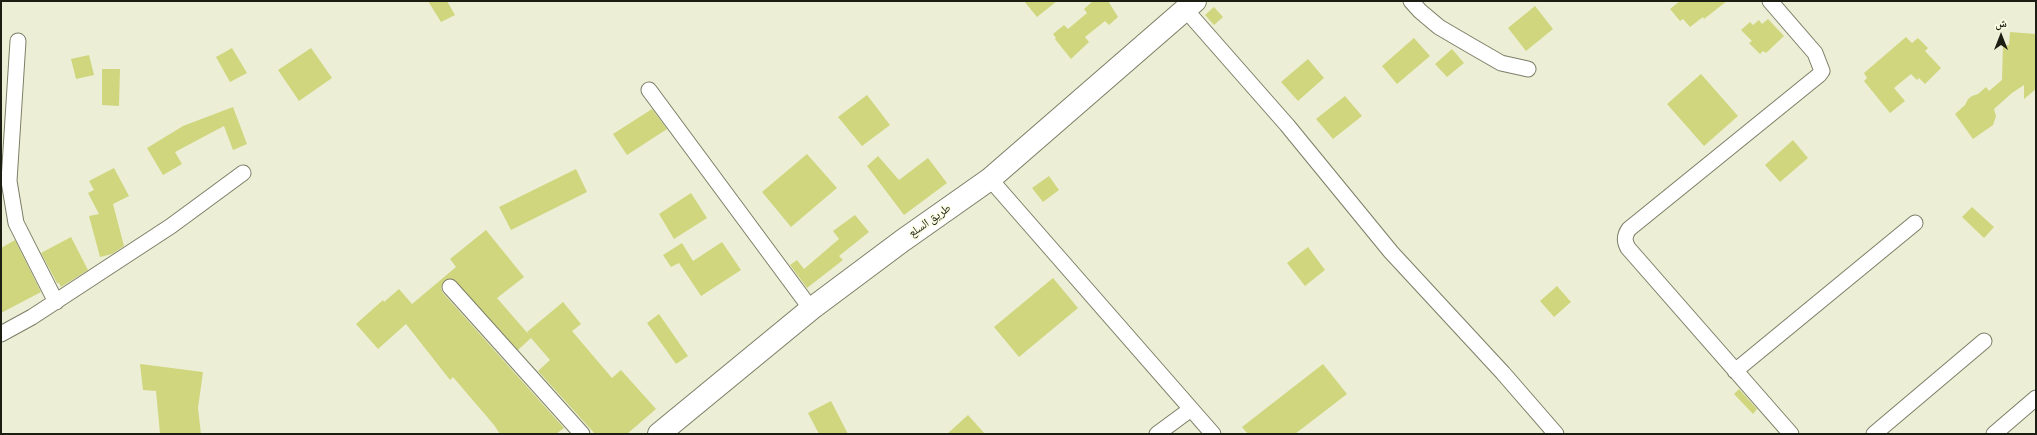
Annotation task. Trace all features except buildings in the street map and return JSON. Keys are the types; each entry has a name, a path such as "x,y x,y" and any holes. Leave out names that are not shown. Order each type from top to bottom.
{"street":[{"path":"1412,1 1420,11 1439,27 1501,63 1528,69"},
{"path":"1770,1 1815,53 1822,71 1629,229 1625,235 1625,242 1628,248 1791,434"},
{"path":"1190,5 1391,252 1503,372 1556,434"},
{"name":"طريق السلع","path":"659,434 810,310 902,241 990,178 1190,5"},
{"path":"18,41 9,181 16,223 56,302"},
{"path":"649,90 810,310"},
{"path":"1,334 56,302 171,226 243,173"},
{"path":"990,178 1213,434"},
{"path":"1735,371 1915,223"},
{"path":"450,288 582,434"},
{"path":"1874,434 1984,340"},
{"path":"1994,434 2036,398"},
{"path":"1157,434 1191,409"}]}
